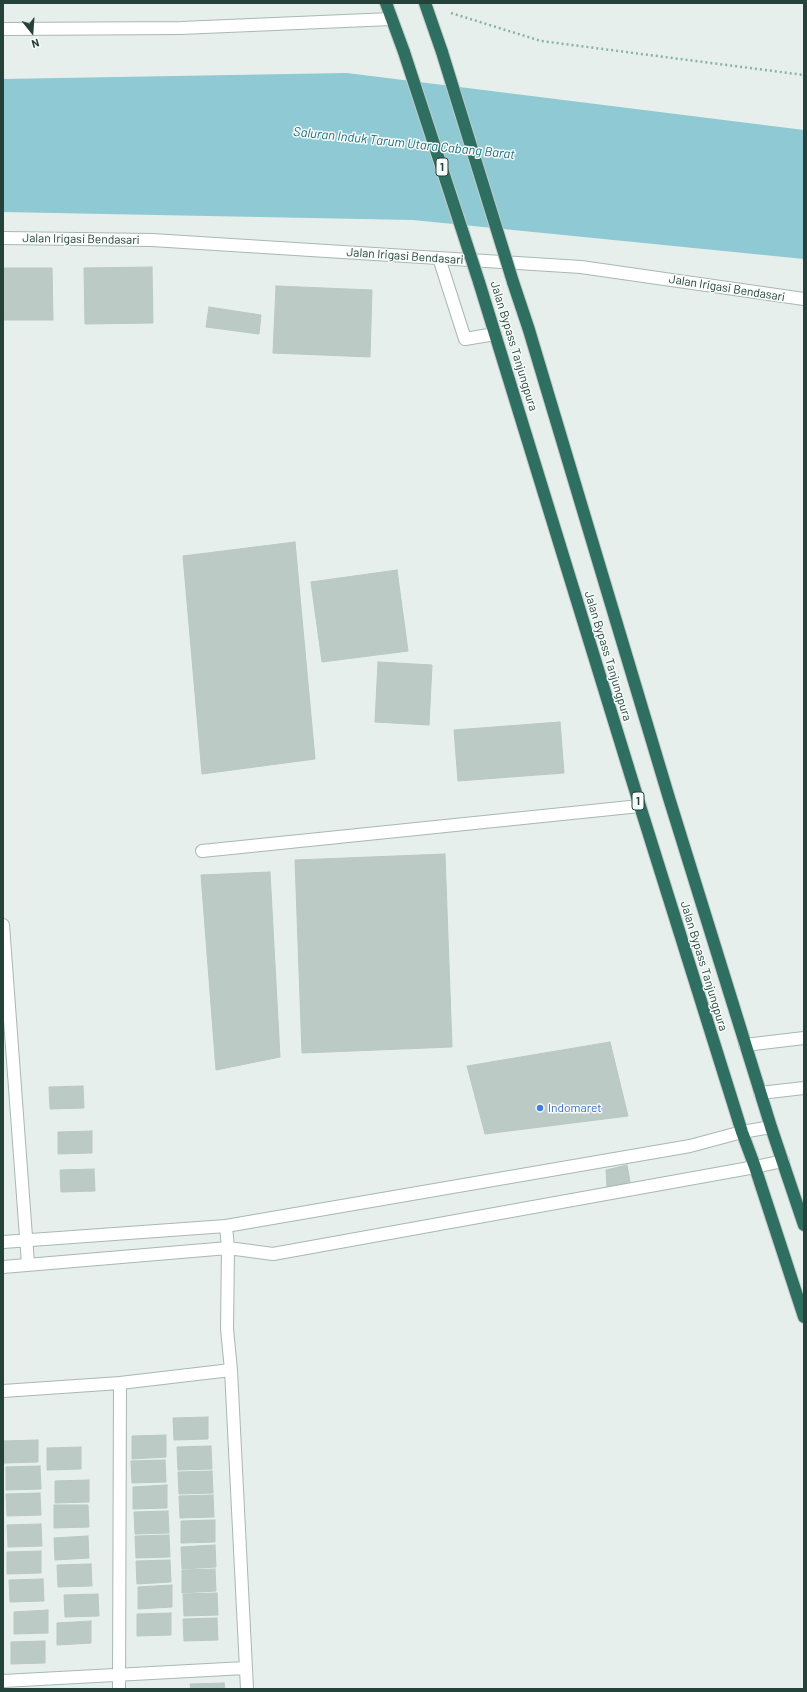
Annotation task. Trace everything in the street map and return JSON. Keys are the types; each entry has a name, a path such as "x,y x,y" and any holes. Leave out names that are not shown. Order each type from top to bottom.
{"highway":[{"name":"Jalan Bypass Tanjungpura","path":"386,3 404,52 479,282 742,1132 755,1167 804,1317"},
{"name":"Jalan Bypass Tanjungpura","path":"426,4 531,337 770,1127 804,1225"}],"street":[{"path":"3,29 181,28 391,19"},
{"name":"Jalan Irigasi Bendasari","path":"3,238 152,240 581,267 804,299"},
{"path":"439,258 465,339 495,334"},
{"path":"202,851 640,806"},
{"path":"3,925 25,1240 28,1264"},
{"path":"745,1045 804,1038"},
{"path":"760,1093 804,1088"},
{"path":"3,1242 226,1226 690,1146 742,1132 770,1127"},
{"path":"3,1267 228,1248 273,1254 783,1161"},
{"path":"226,1226 228,1248 227,1329 231,1370 247,1689"},
{"path":"3,1391 120,1383 231,1370"},
{"path":"119,1689 120,1383"},
{"path":"3,1681 118,1673 245,1668"}],"path":[{"path":"426,4 476,22 541,41 804,75"}],"water":[{"name":"Saluran Induk Tarum Utara Cabang Barat","path":"347,73 804,130 804,259 413,220 3,212 3,79"}],"building":[{"path":"152,267 153,323 85,324 84,268"},
{"path":"3,268 52,268 53,320 3,320"},
{"path":"276,286 372,290 370,357 273,353"},
{"path":"209,307 261,315 259,334 206,327"},
{"path":"295,542 315,759 202,774 183,556"},
{"path":"397,570 408,651 322,662 311,582"},
{"path":"378,662 432,665 429,725 375,722"},
{"path":"560,722 564,773 458,781 454,730"},
{"path":"445,854 452,1047 302,1053 295,860"},
{"path":"270,872 280,1057 216,1070 201,875"},
{"path":"610,1042 628,1116 485,1134 467,1066"},
{"path":"83,1086 84,1108 50,1109 49,1087"},
{"path":"92,1131 92,1153 58,1154 58,1132"},
{"path":"627,1165 631,1187 607,1189 606,1170"},
{"path":"94,1169 95,1191 61,1192 60,1170"},
{"path":"208,1417 208,1439 174,1440 173,1418"},
{"path":"166,1435 166,1457 132,1459 132,1436"},
{"path":"38,1440 38,1462 4,1463 3,1441"},
{"path":"211,1446 212,1469 178,1470 177,1447"},
{"path":"81,1447 81,1469 47,1470 47,1448"},
{"path":"165,1460 166,1482 132,1483 131,1461"},
{"path":"40,1466 41,1489 6,1490 6,1467"},
{"path":"212,1471 213,1493 179,1494 178,1472"},
{"path":"89,1480 89,1502 55,1503 55,1481"},
{"path":"167,1485 167,1508 133,1509 133,1487"},
{"path":"40,1493 41,1515 7,1516 6,1494"},
{"path":"213,1495 214,1517 180,1518 179,1496"},
{"path":"54,1505 88,1505 89,1527 54,1528"},
{"path":"168,1511 169,1533 135,1534 134,1512"},
{"path":"215,1520 215,1542 181,1543 181,1521"},
{"path":"41,1524 42,1546 8,1547 7,1525"},
{"path":"169,1535 170,1557 136,1558 135,1536"},
{"path":"88,1536 89,1558 55,1560 54,1538"},
{"path":"215,1545 216,1567 182,1569 181,1547"},
{"path":"41,1551 41,1573 7,1574 7,1552"},
{"path":"170,1560 171,1582 137,1584 136,1561"},
{"path":"91,1564 92,1586 58,1587 57,1565"},
{"path":"215,1569 216,1591 182,1593 182,1570"},
{"path":"43,1579 44,1601 10,1602 9,1580"},
{"path":"172,1585 172,1607 138,1609 138,1587"},
{"path":"217,1593 218,1615 184,1616 183,1594"},
{"path":"98,1594 99,1616 65,1617 64,1595"},
{"path":"48,1610 48,1633 14,1634 14,1612"},
{"path":"171,1613 171,1635 137,1636 137,1614"},
{"path":"217,1618 218,1640 184,1641 183,1619"},
{"path":"91,1621 91,1643 57,1645 57,1623"},
{"path":"45,1641 45,1663 11,1664 11,1642"},
{"path":"224,1683 225,1689 191,1689 190,1684"}],"place":[{"name":"Indomaret","path":"540,1108"}]}
